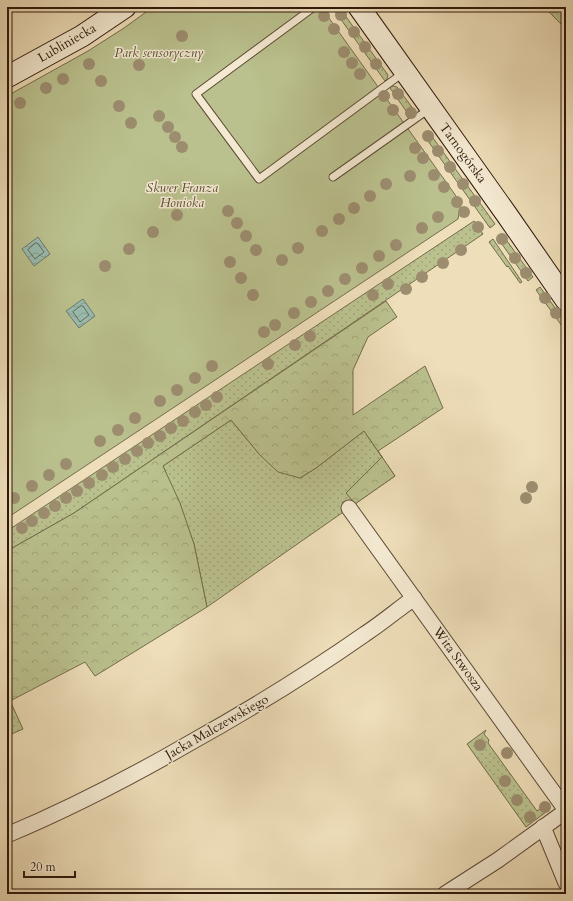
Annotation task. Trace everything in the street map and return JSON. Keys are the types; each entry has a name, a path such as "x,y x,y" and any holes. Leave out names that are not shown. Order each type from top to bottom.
{"main road":[{"name":"Lubliniecka","path":"7,77 82,36 125,7"},
{"name":"Tarnogórska","path":"359,7 508,215 566,300"}],"street":[{"name":"Wita Stwosza","path":"349,508 566,811"},
{"name":"Jacka Malczewskiego","path":"7,834 84,800 159,761 235,718 300,678 366,634 414,598"},
{"path":"445,894 498,860 566,811"},
{"path":"543,827 566,883"}],"lane":[{"path":"314,7 196,94 259,179 405,71"},
{"path":"333,177 431,108"}],"green space":[{"name":"Skwer Franza Honioka","path":"153,7 321,7 461,203 458,219 7,518 7,96 88,51"},
{"path":"332,7 339,7 388,75 385,81"},
{"path":"544,7 566,7 566,29"},
{"path":"392,86 397,87 417,114 411,118 390,88"},
{"path":"428,131 495,224 490,228 423,134"},
{"path":"474,221 483,234 74,513 7,551 7,531"},
{"path":"502,234 533,277 528,281 497,237"},
{"path":"493,239 522,282 520,283 489,242"},
{"path":"540,287 566,323 562,326 536,290"},
{"path":"386,301 397,317 368,337 353,370 353,415 425,366 443,408 378,451 395,476 355,504 346,493 382,457 364,431 316,468 300,478 278,472 260,455 231,420 163,466 180,503 194,544 207,607 95,676 85,662 10,701 7,694 7,551 74,513"},
{"path":"231,420 260,455 300,478 316,468 364,431 395,476 207,607 194,544 163,466"},
{"path":"7,694 23,729 7,736"},
{"path":"486,730 484,734 489,740 488,743 537,811 546,805 547,807 546,812 526,827 467,744"}],"water":[{"path":"38,237 50,254 34,266 22,249"},
{"path":"83,299 95,316 79,328 66,311"}],"park label":[{"name":"Park sensoryczny","path":"159,53"}]}
